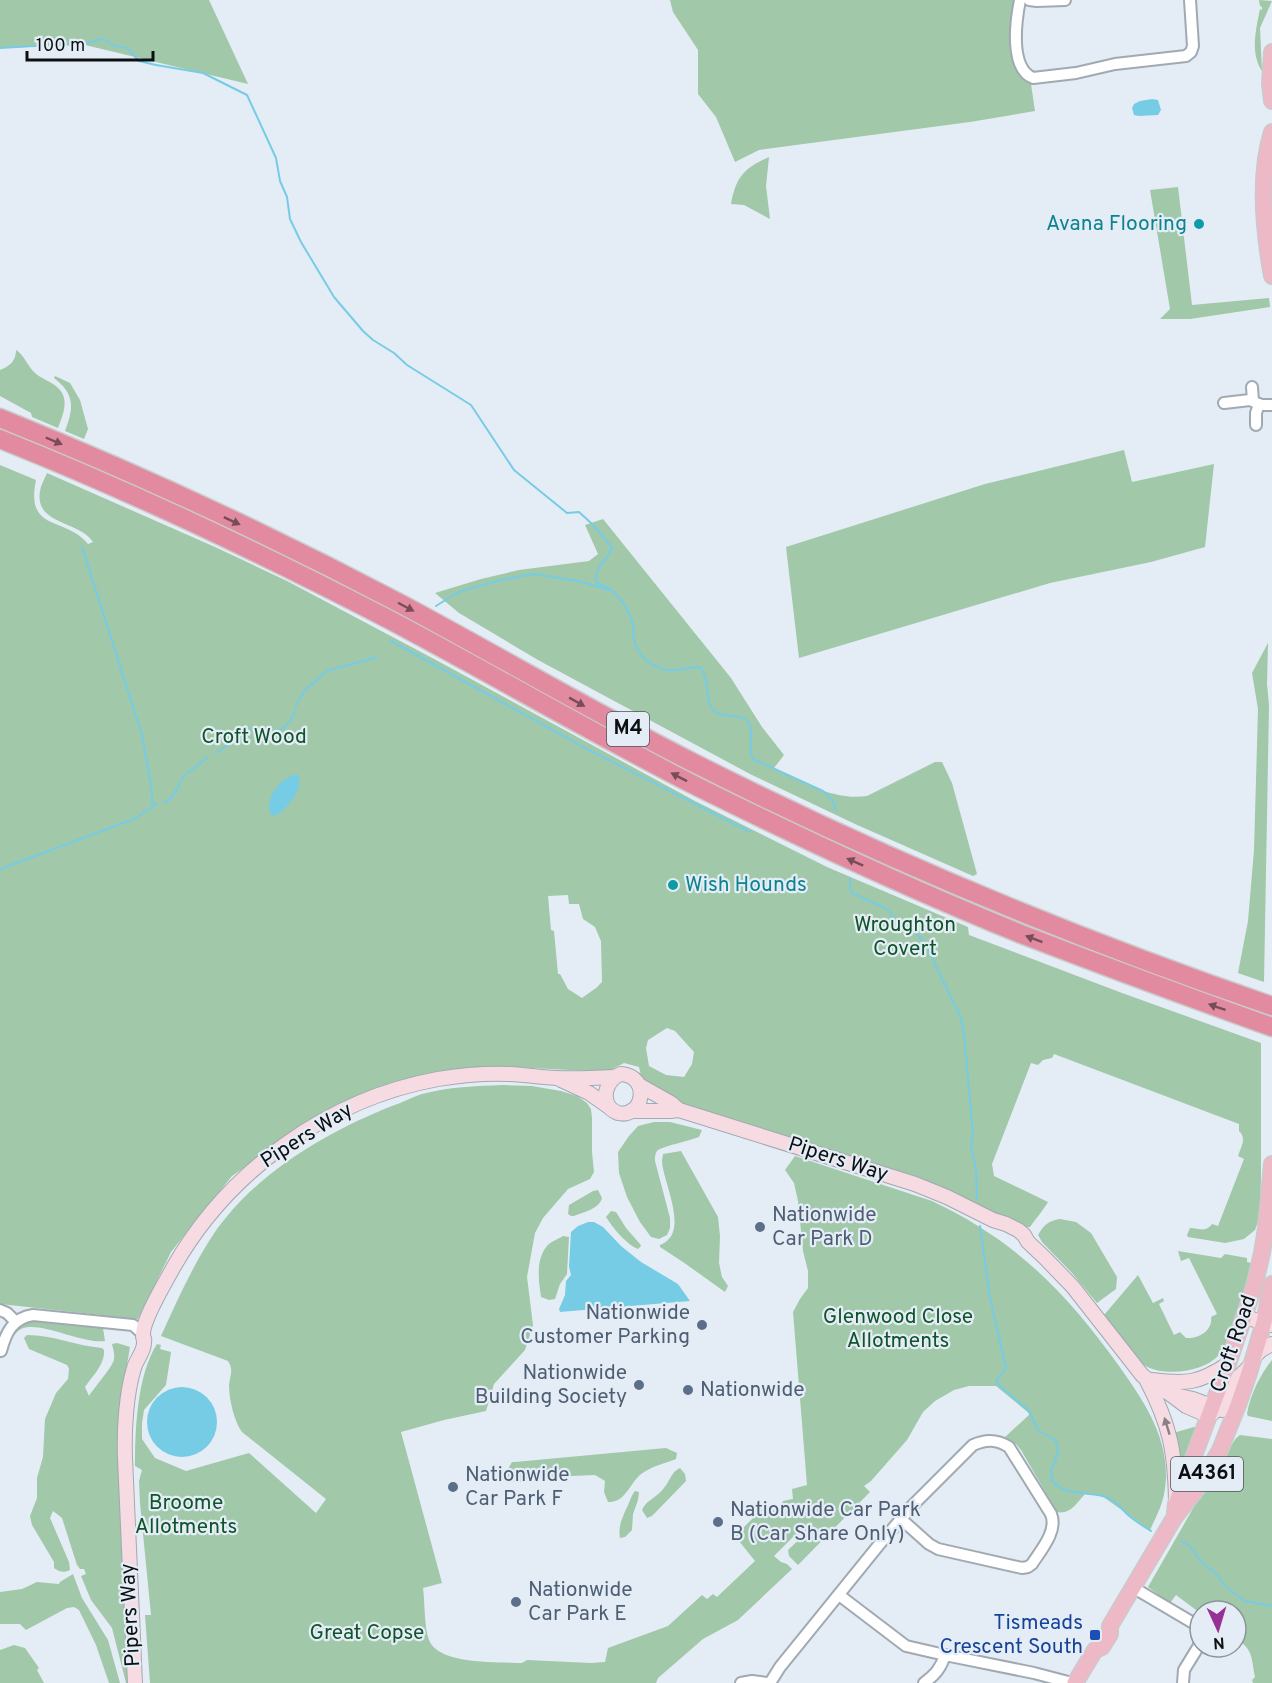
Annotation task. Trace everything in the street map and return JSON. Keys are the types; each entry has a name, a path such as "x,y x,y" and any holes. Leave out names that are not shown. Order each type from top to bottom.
{"highway":[{"name":"M4","path":"0,418 118,468 288,547 409,609 642,736 835,831 1028,915 1157,966 1272,1006"},
{"name":"M4","path":"0,439 196,524 332,590 659,767 779,826 1020,933 1272,1027"}],"main road":[{"path":"1272,51 1270,84 1272,101"},
{"path":"1272,132 1264,175 1266,231 1272,276"},
{"name":"Pipers Way","path":"135,1683 125,1451 133,1361 137,1340 143,1334 161,1289 206,1219 224,1197 248,1174 278,1150 339,1113 393,1090 452,1077 493,1074 557,1078 615,1077"},
{"path":"621,1074 627,1075 634,1078 639,1085 638,1104 631,1112 615,1112 609,1107 606,1093 609,1083 615,1077 621,1074"},
{"name":"Pipers Way","path":"557,1078 589,1093 609,1107"},
{"name":"Pipers Way","path":"639,1085 679,1110 915,1184 1018,1230 1067,1280 1146,1379 1189,1408 1234,1415"},
{"name":"Pipers Way","path":"631,1112 679,1110"},
{"name":"Croft Road","path":"1074,1683 1095,1650 1095,1643 1103,1630 1110,1626 1134,1588 1175,1511 1247,1311 1262,1253 1272,1164"},
{"name":"Croft Road","path":"1175,1511 1189,1500 1220,1450 1268,1317 1272,1284"},
{"path":"1247,1311 1268,1317"},
{"path":"1213,1410 1227,1402 1235,1381 1262,1350 1272,1344"},
{"path":"1146,1379 1176,1383 1188,1382 1207,1377 1228,1365"},
{"path":"1146,1379 1162,1412 1171,1441 1175,1464 1175,1511"}],"street":[{"path":"1020,0 1016,29 1018,52 1023,70 1033,78 1076,73 1116,64 1186,56 1191,52 1193,46 1190,0"},
{"path":"1029,0 1065,0"},
{"path":"1252,387 1256,403 1256,425"},
{"path":"1224,403 1244,400 1272,405"},
{"path":"0,1310 16,1322"},
{"path":"1,1351 8,1332 16,1322 33,1315 133,1325 143,1334"},
{"path":"741,1683 752,1681 769,1683 902,1519 973,1445 990,1440 1005,1444 1013,1450 1051,1514 1054,1524 1032,1564 1022,1568 938,1549 929,1544 902,1519"},
{"path":"1134,1588 1188,1620"},
{"path":"839,1595 906,1646 1074,1683"},
{"path":"924,1683 940,1668 945,1655"},
{"path":"1184,1683 1184,1670 1191,1659"}],"green space":[{"path":"0,0 209,0 248,84 85,45 0,48"},
{"path":"670,0 1016,0 1016,59 1021,76 1031,84 1035,111 759,150 735,162 716,117 698,94 698,50 673,12"},
{"path":"1259,0 1272,1 1260,28 1262,71 1255,49 1257,25 1260,9 1262,10"},
{"path":"769,157 766,186 770,219 744,205 731,204 742,174"},
{"path":"1178,187 1192,305 1269,298 1270,307 1190,319 1160,319 1170,309 1150,190"},
{"path":"16,350 34,372 62,392 65,402 58,428 32,417 31,413 0,396 0,370 12,363"},
{"path":"55,376 70,383 80,400 88,429 84,439 65,431 71,402 66,390 54,378"},
{"path":"1124,450 1132,482 1214,464 1205,547 1151,562 1050,583 799,658 786,547 985,484"},
{"name":"Croft Wood","path":"0,465 36,480 34,497 36,508 42,516 79,535 88,544 93,542 87,535 51,517 44,510 40,502 40,491 47,473 287,581 695,801 827,867 968,927 969,935 1261,1043 1260,1216 1255,1230 1244,1239 1225,1243 1187,1235 1190,1228 1205,1229 1212,1224 1218,1226 1244,1159 1238,1156 1243,1140 1239,1124 1054,1054 1052,1058 1043,1060 1038,1065 1031,1063 992,1164 994,1176 1048,1202 1030,1227 1014,1223 935,1184 857,1158 728,1121 669,1099 642,1080 639,1067 624,1063 607,1072 512,1067 417,1077 324,1113 232,1176 171,1252 138,1319 0,1304","holes":["568,895 569,904 579,904 583,919 595,927 601,941 602,982 582,998 568,989 558,974 554,931 551,930 548,896","667,1028 675,1031 694,1052 692,1064 684,1077 666,1075 649,1066 646,1048 648,1040"]},
{"path":"603,519 731,678 762,727 784,755 774,768 819,789 855,797 867,796 935,762 942,762 952,783 977,874 973,876 750,774 538,660 459,613 435,593 519,570 589,561 598,554 585,525"},
{"path":"1268,643 1264,982 1238,973 1248,921 1254,850 1258,709 1252,673"},
{"path":"532,1086 561,1091 577,1096 587,1103 591,1109 592,1118 594,1172 590,1179 568,1189 543,1218 535,1233 527,1277 533,1325 525,1350 494,1384 486,1411 401,1432 442,1583 423,1588 427,1635 435,1648 457,1658 485,1662 522,1663 527,1660 605,1662 608,1648 668,1626 702,1595 707,1599 713,1594 717,1597 755,1561 735,1536 763,1508 769,1514 783,1501 793,1499 792,1489 807,1485 793,1312 808,1288 808,1271 794,1183 785,1170 795,1156 932,1201 962,1216 1014,1251 1037,1270 1079,1314 1137,1392 1158,1432 1166,1478 1161,1505 1150,1530 1102,1496 1086,1493 1070,1510 1057,1512 1021,1450 1016,1444 1004,1438 1030,1414 996,1386 969,1386 954,1390 935,1401 923,1412 907,1440 864,1486 870,1492 798,1565 789,1556 788,1550 807,1532 802,1528 774,1556 792,1569 738,1620 703,1639 658,1678 656,1683 150,1683 145,1615 151,1615 140,1503 139,1481 142,1470 135,1466 135,1452 141,1387 150,1357 157,1344 161,1345 160,1349 171,1352 166,1385 144,1410 142,1423 142,1439 155,1458 186,1471 249,1453 316,1513 326,1499 242,1432 231,1403 229,1385 231,1370 228,1361 161,1336 205,1247 229,1213 249,1193 317,1142 367,1117 422,1094 452,1088"},
{"path":"654,1122 670,1122 702,1130 699,1137 659,1149 656,1153 655,1161 670,1218 667,1235 659,1239 651,1237 627,1197 619,1173 618,1152 638,1126"},
{"path":"681,1151 718,1217 719,1263 722,1277 728,1286 725,1292 660,1247 669,1239 674,1230 675,1219 663,1170 663,1154"},
{"path":"598,1190 602,1198 598,1205 574,1216 568,1214 569,1205"},
{"path":"611,1211 616,1212 640,1244 638,1249 624,1240 606,1217"},
{"path":"1060,1219 1076,1222 1091,1233 1117,1277 1116,1289 1097,1303 1038,1235 1047,1224"},
{"path":"563,1236 569,1237 567,1274 560,1284 555,1299 549,1300 541,1297 539,1271 541,1258 548,1245"},
{"path":"1178,1251 1221,1258 1225,1254 1247,1258 1247,1262 1251,1263 1234,1324 1219,1355 1203,1366 1192,1369 1159,1371 1149,1368 1138,1360 1104,1315 1138,1275 1153,1303 1163,1298 1164,1301 1159,1304 1174,1335 1180,1332 1186,1338 1191,1338 1204,1333 1210,1326 1211,1317 1217,1314 1189,1258 1181,1261"},
{"path":"34,1320 101,1326 105,1341 84,1339 29,1327 19,1330 8,1342 18,1328"},
{"path":"27,1335 102,1348 104,1355 102,1361 85,1387 89,1396 113,1362 112,1344 117,1343 130,1347 120,1407 129,1683 126,1683 112,1628 91,1600 81,1576 86,1574 84,1569 80,1569 77,1565 62,1518 53,1511 50,1518 69,1562 70,1570 66,1572 54,1568 54,1562 32,1525 30,1516 37,1498 37,1478 43,1457 45,1419 56,1393 68,1379 69,1369 67,1365 29,1349 24,1338"},
{"path":"1272,1360 1272,1421 1247,1414 1256,1386"},
{"path":"1196,1428 1181,1469 1173,1433"},
{"path":"1240,1435 1272,1439 1272,1683 1253,1683 1252,1680 1255,1677 1248,1650 1248,1599 1188,1599 1188,1604 1176,1595 1170,1603 1148,1587"},
{"path":"666,1448 677,1453 676,1459 644,1472 620,1499 614,1501 608,1502 604,1492 605,1481 595,1475 547,1477 509,1482 508,1469 512,1462"},
{"path":"680,1468 685,1474 686,1481 652,1516 647,1518 642,1510"},
{"path":"635,1491 639,1492 633,1514 632,1530 625,1537 620,1538 622,1519"},
{"path":"73,1574 82,1598 108,1640 120,1683 109,1683 96,1645 79,1610 74,1607 67,1608 26,1630 20,1624 0,1624 0,1592 22,1589 37,1582 59,1584"},
{"path":"14,1645 25,1648 39,1668 37,1670 44,1683 0,1683 0,1650"}],"water":[{"path":"1152,99 1158,100 1161,110 1158,115 1134,115 1132,108 1134,104"},
{"path":"298,774 299,786 294,798 275,816 270,814 270,801 276,788 286,779"},
{"path":"588,1222 594,1222 603,1227 641,1262 678,1284 690,1301 560,1312 566,1281 571,1275 569,1267 571,1232"},
{"path":"182,1387 195,1390 207,1397 214,1409 217,1422 214,1435 207,1447 195,1454 182,1457 169,1454 157,1447 150,1435 147,1422 150,1409 157,1397 169,1390"}],"waterway":[{"path":"0,48 85,43 104,39 115,46 127,48 139,61 203,73 247,95 276,158 280,181 287,197 290,219 334,297 373,340 394,353 407,365 471,405 514,470 567,513 579,512 591,523 612,547 598,571 596,582 613,591"},
{"path":"82,547 142,735 153,807"},
{"path":"436,606 465,590 533,574 578,581 609,590"},
{"path":"614,592 628,612 638,651 646,660 667,670 700,667 705,679 709,702 714,711 718,714 739,716 750,726 753,759 823,791 832,800 836,811"},
{"path":"391,641 589,750 750,832"},
{"path":"296,706 304,691 327,671 377,657"},
{"path":"216,753 254,728 275,731 283,729 295,710"},
{"path":"164,802 171,799 184,776 208,757"},
{"path":"0,869 134,819 157,804"},
{"path":"850,878 852,893 887,909 894,918 925,943 961,1018 977,1199"},
{"path":"980,1226 990,1298 1006,1368 996,1381 1028,1410 1038,1430 1055,1441 1058,1453 1051,1477 1057,1486 1069,1491 1109,1498 1151,1531"},
{"path":"1181,1541 1190,1546 1199,1559 1218,1576 1227,1588 1245,1601 1272,1606"}],"place":[{"name":"Avana Flooring","path":"1199,224"},
{"name":"Wish Hounds","path":"673,885"},
{"name":"Nationwide Car Park D","path":"760,1227"},
{"name":"Nationwide Customer Parking","path":"702,1325"},
{"name":"Nationwide Building Society","path":"639,1385"},
{"name":"Nationwide","path":"688,1390"},
{"name":"Nationwide Car Park F","path":"453,1487"},
{"name":"Nationwide Car Park B (Car Share Only)","path":"718,1522"},
{"name":"Nationwide Car Park E","path":"516,1602"},
{"name":"Tismeads Crescent South","path":"1095,1635"}],"park label":[{"name":"Wroughton Covert","path":"905,937"},
{"name":"Glenwood Close Allotments","path":"898,1329"},
{"name":"Broome Allotments","path":"186,1515"},
{"name":"Great Copse","path":"367,1633"}]}
